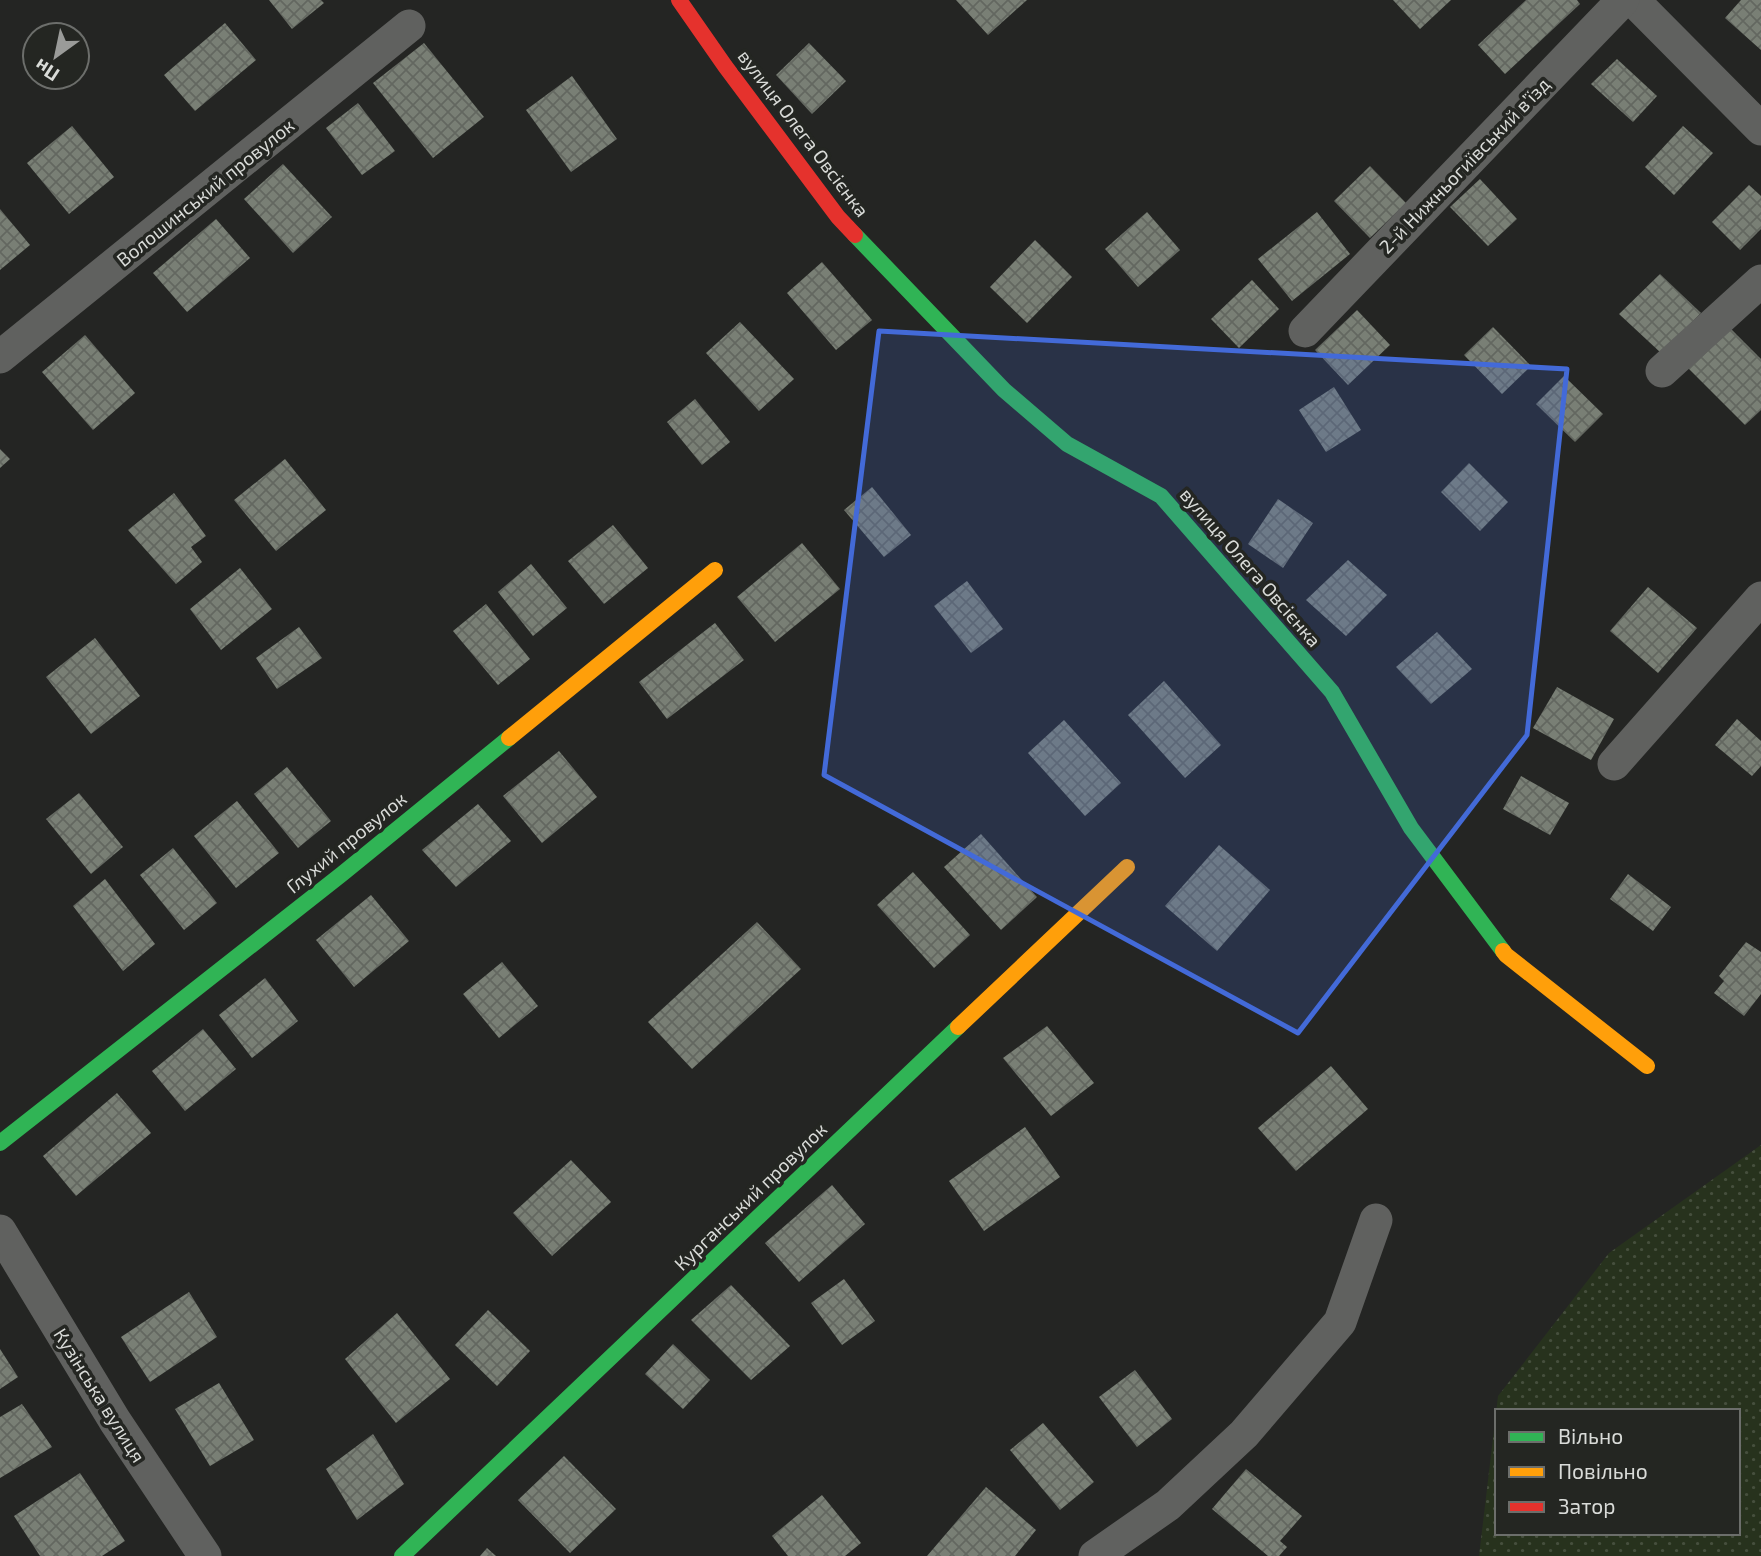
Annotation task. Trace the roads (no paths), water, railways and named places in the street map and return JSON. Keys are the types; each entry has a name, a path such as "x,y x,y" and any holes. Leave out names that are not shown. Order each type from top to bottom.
{"street":[{"name":"вулиця Олега Овсієнка","path":"679,0 838,216 1014,399 1067,444 1161,496 1332,692 1411,828 1506,955 1647,1066"},
{"name":"2-й Нижньогиївський в’їзд","path":"1305,331 1623,0"},
{"path":"1633,0 1761,129"},
{"name":"Волошинський провулок","path":"0,357 408,26"},
{"path":"1662,371 1761,281"},
{"name":"Глухий провулок","path":"0,1143 342,874 715,570"},
{"path":"1614,764 1761,598"},
{"name":"Курганський провулок","path":"402,1556 1127,867"},
{"path":"1095,1556 1168,1505 1244,1434 1340,1322 1376,1220"},
{"name":"Кузінська вулиця","path":"0,1231 115,1421 205,1556"}]}
